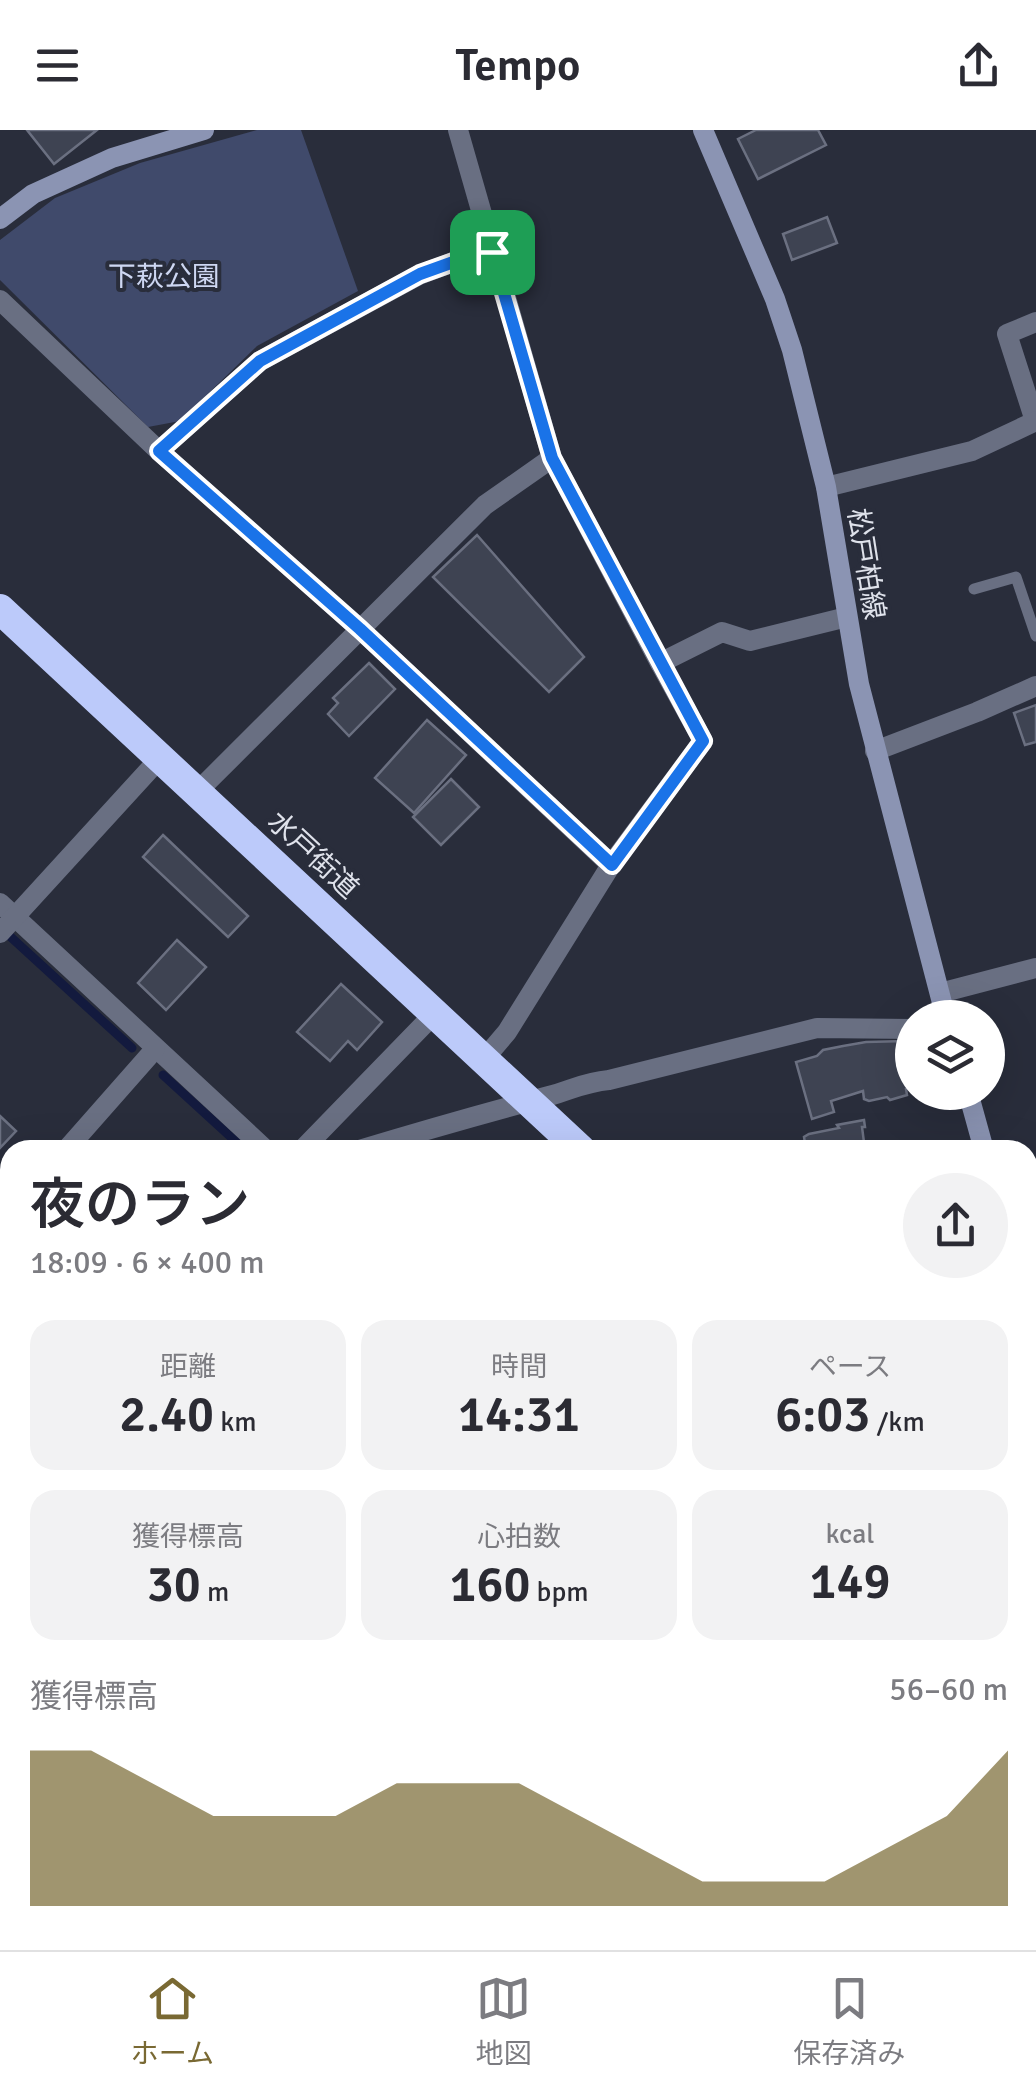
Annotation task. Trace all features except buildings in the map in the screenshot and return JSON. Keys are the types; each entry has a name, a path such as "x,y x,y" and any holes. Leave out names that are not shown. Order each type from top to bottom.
{"highway":[{"name":"水戸街道","path":"0,609 570,1140"}],"main road":[{"path":"0,219 33,194 112,158 204,130"},
{"name":"松戸柏線","path":"704,131 775,299 792,350 826,487 846,618 874,751 942,1000"},
{"path":"973,1110 981,1140"}],"street":[{"path":"458,130 552,458 703,741 612,865 507,1032 484,1059"},
{"path":"159,451 260,361 420,274 492,252"},
{"path":"0,300 159,451 360,629 612,865"},
{"path":"826,487 972,451 1036,421 1008,334 1036,322"},
{"path":"198,791 484,505 552,458"},
{"path":"660,663 722,632 750,641 846,618"},
{"path":"874,751 1036,686"},
{"path":"0,933 8,910 161,757"},
{"path":"8,910 255,1140"},
{"path":"940,993 1036,968"},
{"path":"312,1140 434,1014"},
{"path":"394,1140 587,1082 609,1080 817,1028 895,1029"},
{"path":"75,1140 156,1049"}],"lane":[{"path":"974,589 1016,578 1036,636"}],"green space":[{"name":"下萩公園","path":"257,130 301,130 358,291 257,346 180,421 148,427 0,280 0,240 55,198 140,163"}],"waterway":[{"path":"2,929 132,1048"},
{"path":"163,1075 234,1140"}],"route":[{"path":"492,252 552,458 703,741 612,865 360,629 159,451 260,361 420,274 492,252"}]}
